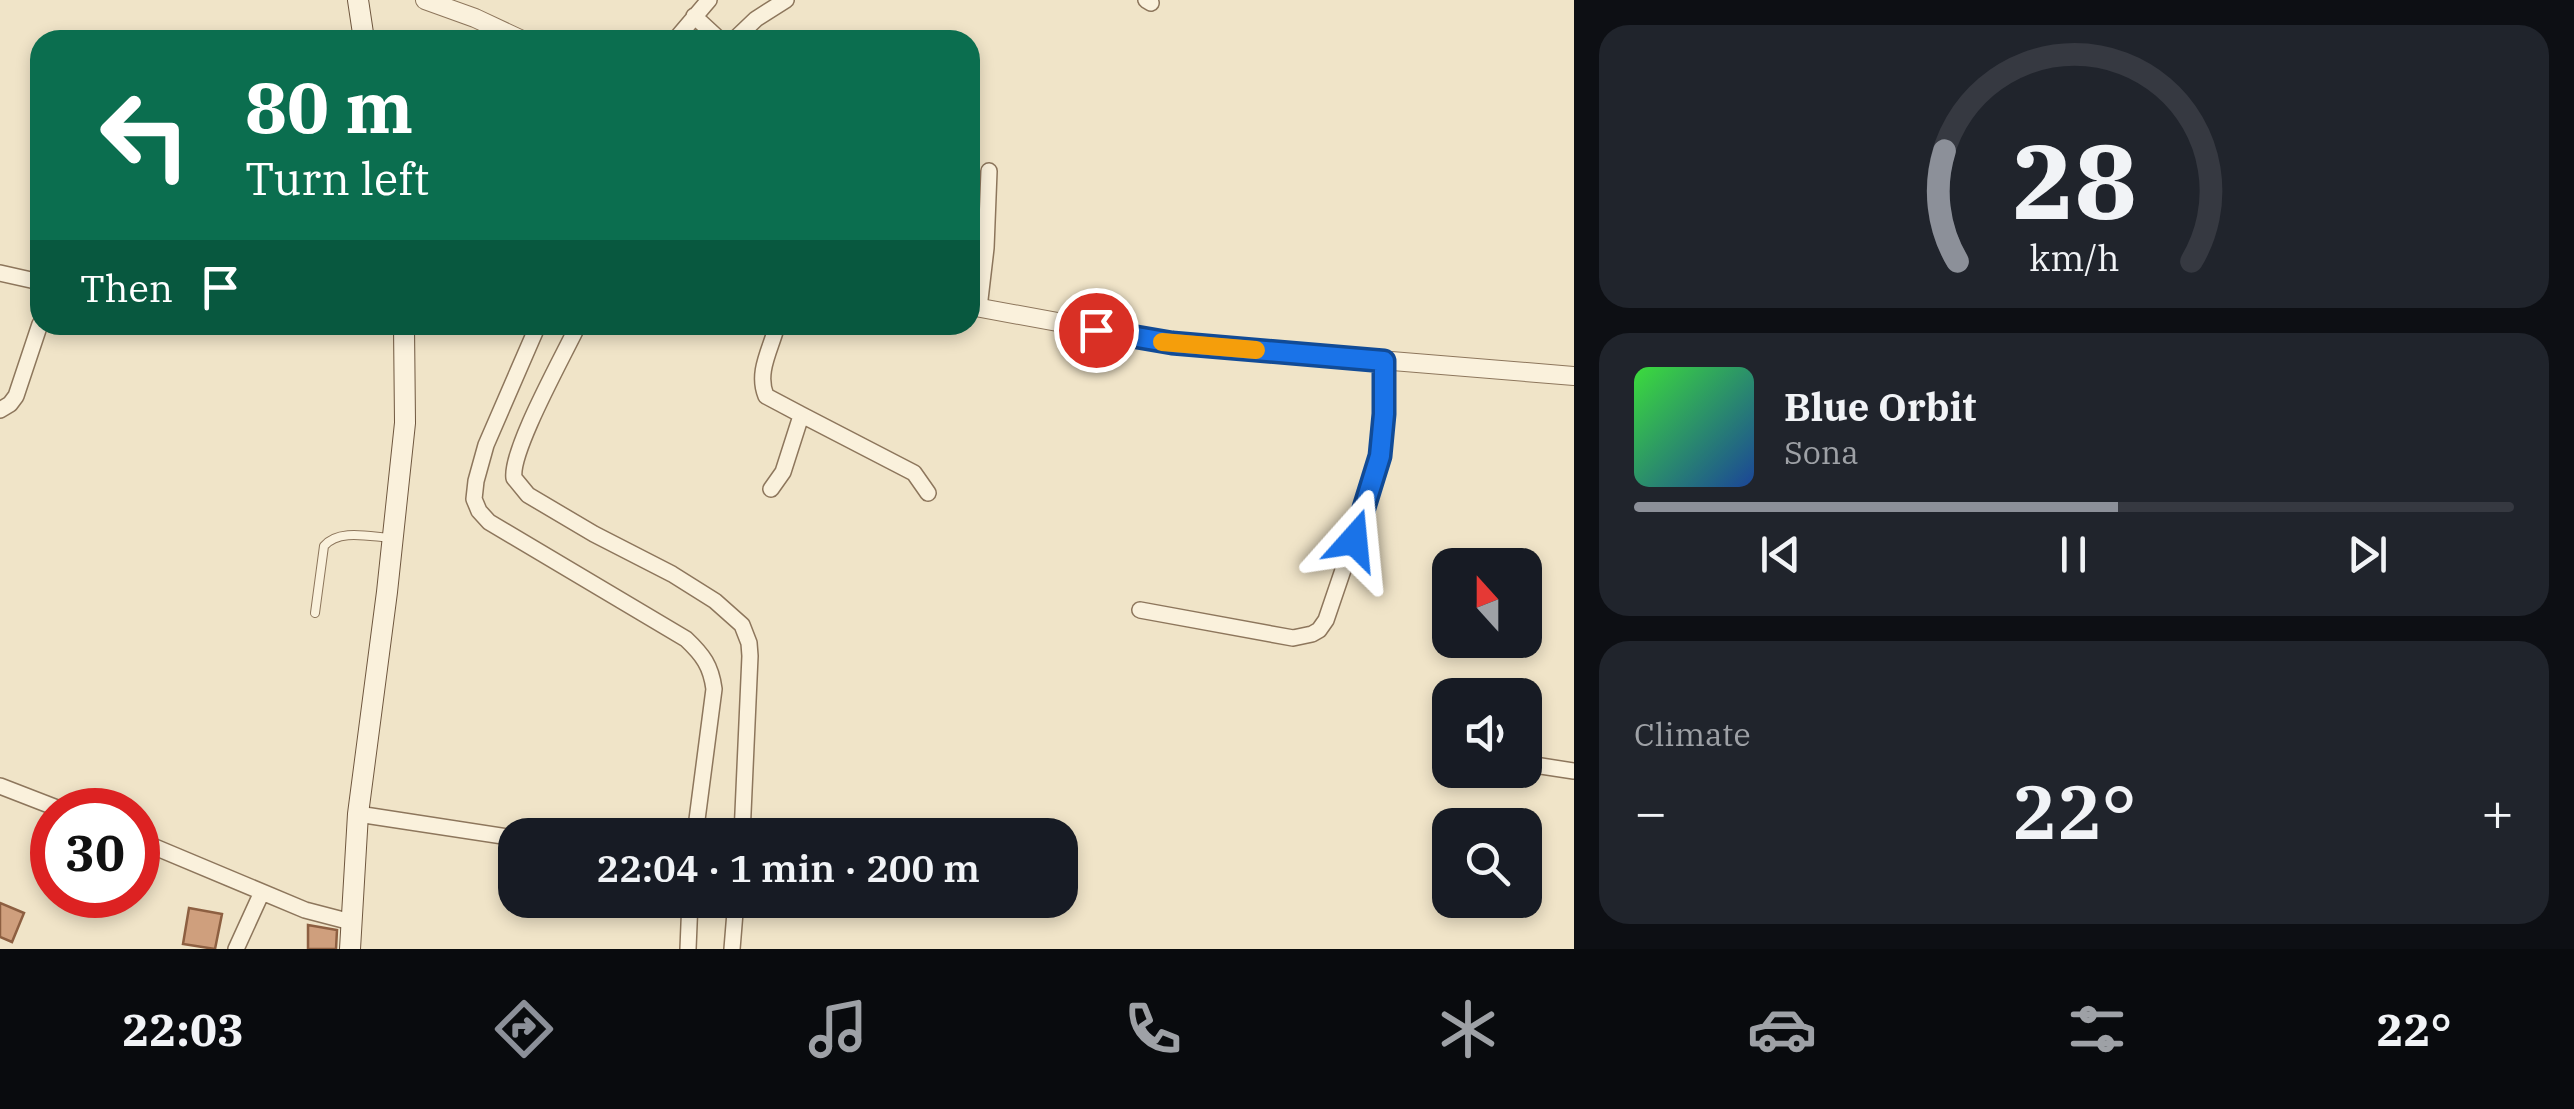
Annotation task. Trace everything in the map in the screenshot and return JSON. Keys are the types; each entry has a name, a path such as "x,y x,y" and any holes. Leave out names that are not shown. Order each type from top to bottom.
{"main road":[{"path":"358,0 362,30"},
{"path":"350,949 358,814 405,423 401,335"}],"street":[{"path":"425,0 501,30"},
{"path":"686,30 698,19 708,0"},
{"path":"744,30 786,0"},
{"path":"698,19 710,30"},
{"path":"980,278 986,248 989,171"},
{"path":"0,273 30,280"},
{"path":"980,308 1172,343 1574,376"},
{"path":"0,410 16,396 36,335"},
{"path":"534,335 486,445 474,499 490,522 686,639 701,653 712,669 714,689 697,818"},
{"path":"573,335 522,445 514,478 528,495 672,574 715,601 742,625 750,656 743,818"},
{"path":"774,335 763,369 766,396 905,467 918,475 928,492"},
{"path":"1140,610 1293,638 1319,630 1326,620 1380,456 1384,361"},
{"path":"770,489 783,472 800,414"},
{"path":"1542,766 1574,770"},
{"path":"0,786 30,798"},
{"path":"358,814 498,835"},
{"path":"160,849 304,910 352,922"},
{"path":"236,949 262,892"},
{"path":"688,949 689,918"},
{"path":"732,949 735,918"}],"lane":[{"path":"316,613 328,540 340,535 392,538"}],"building":[{"path":"0,903 24,913 12,942 0,937"},
{"path":"189,908 222,914 215,949 183,944"},
{"path":"308,925 337,930 336,949 308,949"}],"slow traffic":[{"path":"1162,342 1256,350"}],"route":[{"path":"1096,330 1172,343 1384,361 1380,456 1354,540"}]}
